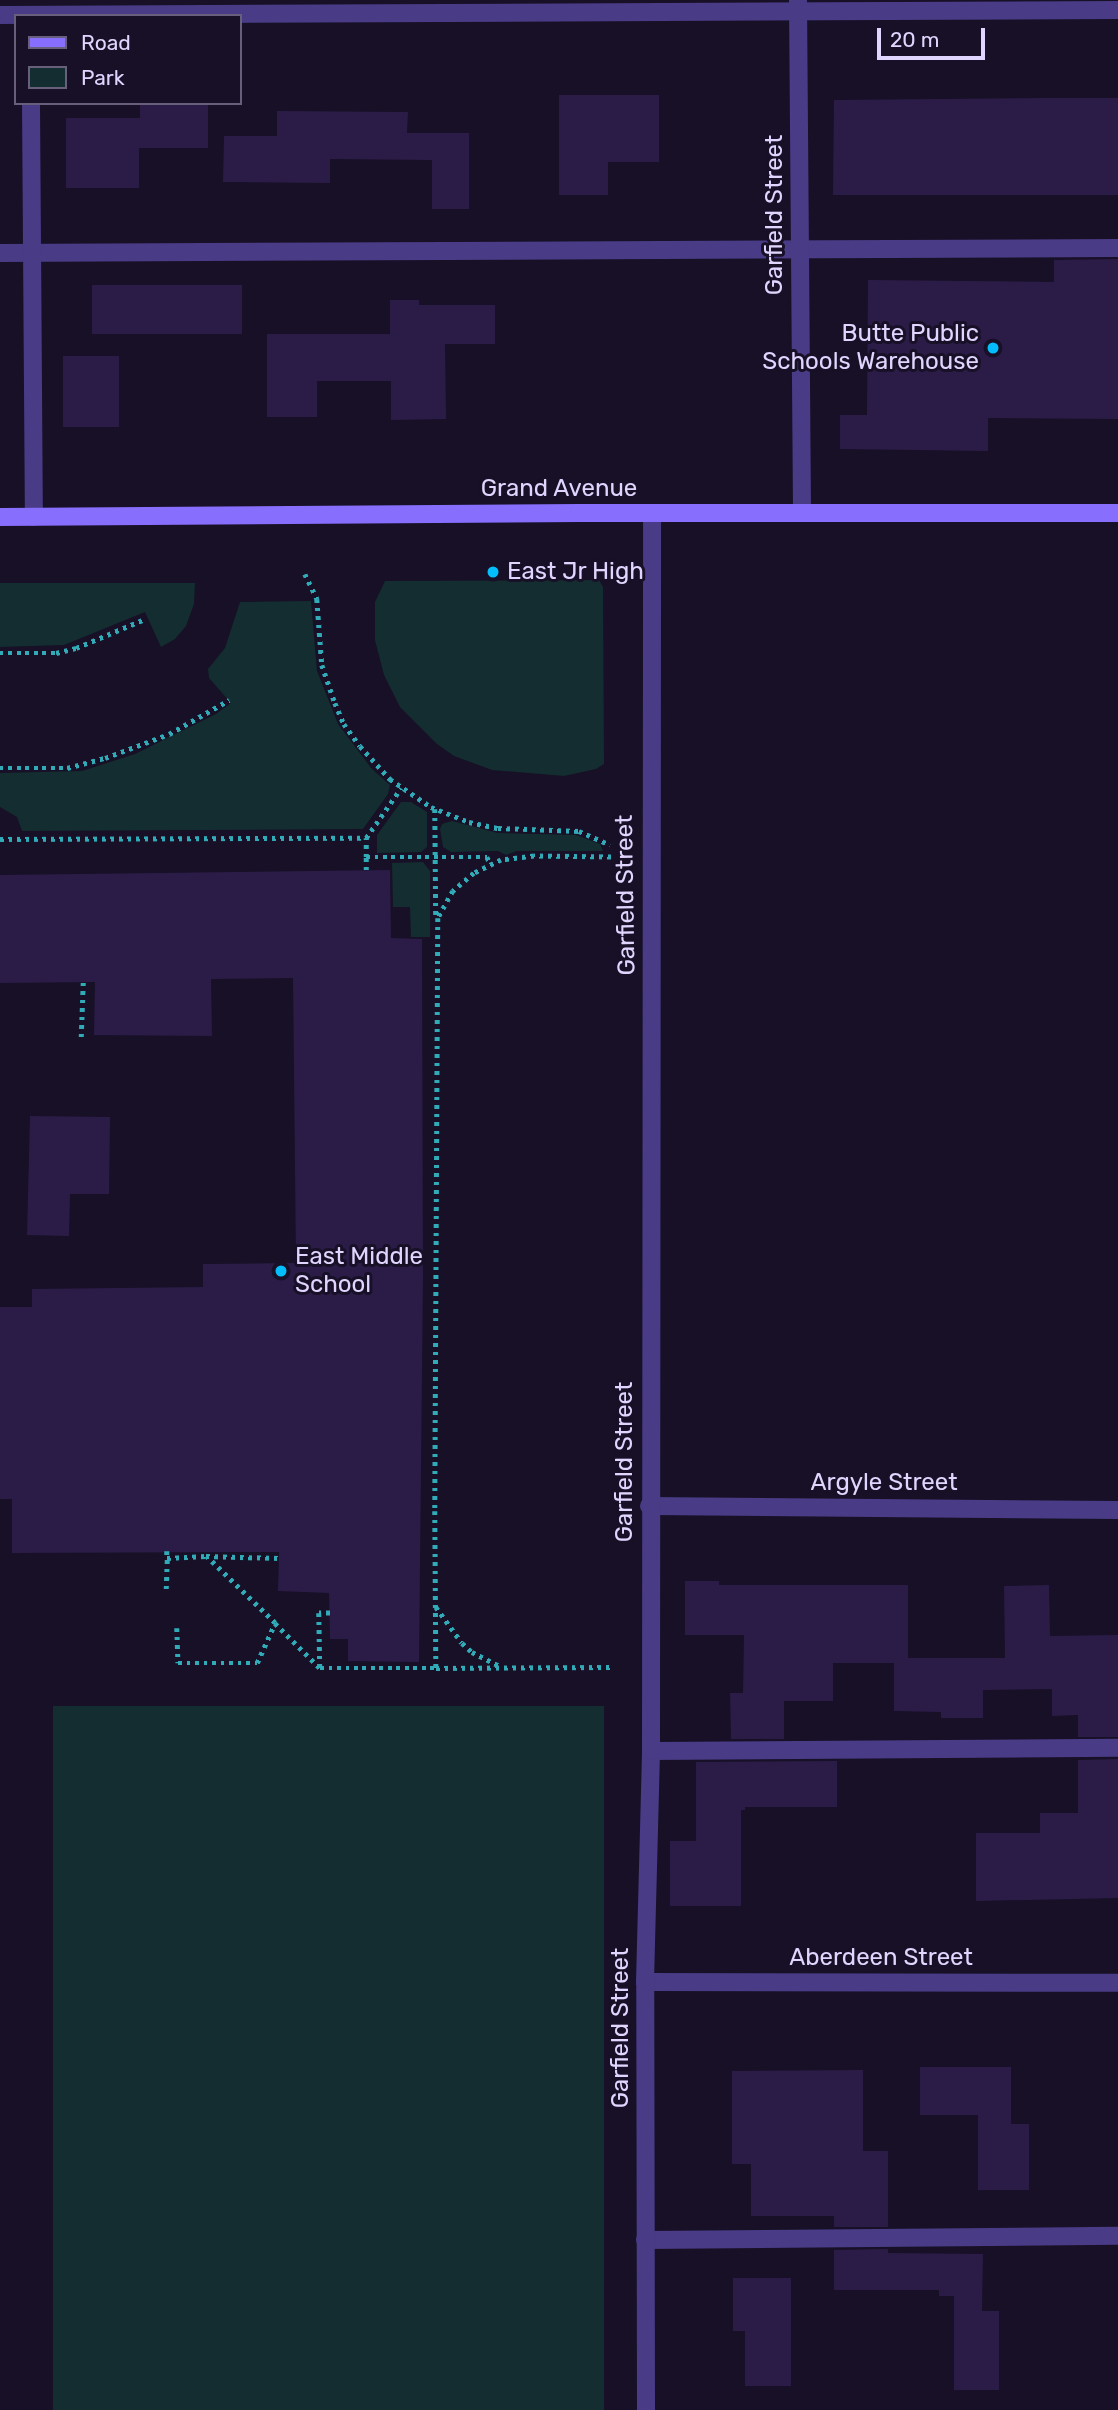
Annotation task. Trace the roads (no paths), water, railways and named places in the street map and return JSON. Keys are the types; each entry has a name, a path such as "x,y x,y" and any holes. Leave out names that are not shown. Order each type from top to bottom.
{"main road":[{"name":"Grand Avenue","path":"0,517 1118,513"}],"street":[{"path":"0,15 31,10 798,5 1118,10"},
{"name":"Garfield Street","path":"798,5 802,513"},
{"path":"31,105 34,517"},
{"path":"0,253 1118,248"},
{"name":"Garfield Street","path":"646,2410 645,1982 651,1751 649,1506 652,513"},
{"name":"Argyle Street","path":"649,1506 1118,1510"},
{"path":"651,1751 1118,1748"},
{"name":"Aberdeen Street","path":"645,1982 1118,1983"},
{"path":"645,2240 1118,2236"}],"place":[{"name":"Butte Public Schools Warehouse","path":"993,348"},
{"name":"East Jr High","path":"493,572"},
{"name":"East Middle School","path":"281,1271"}]}
